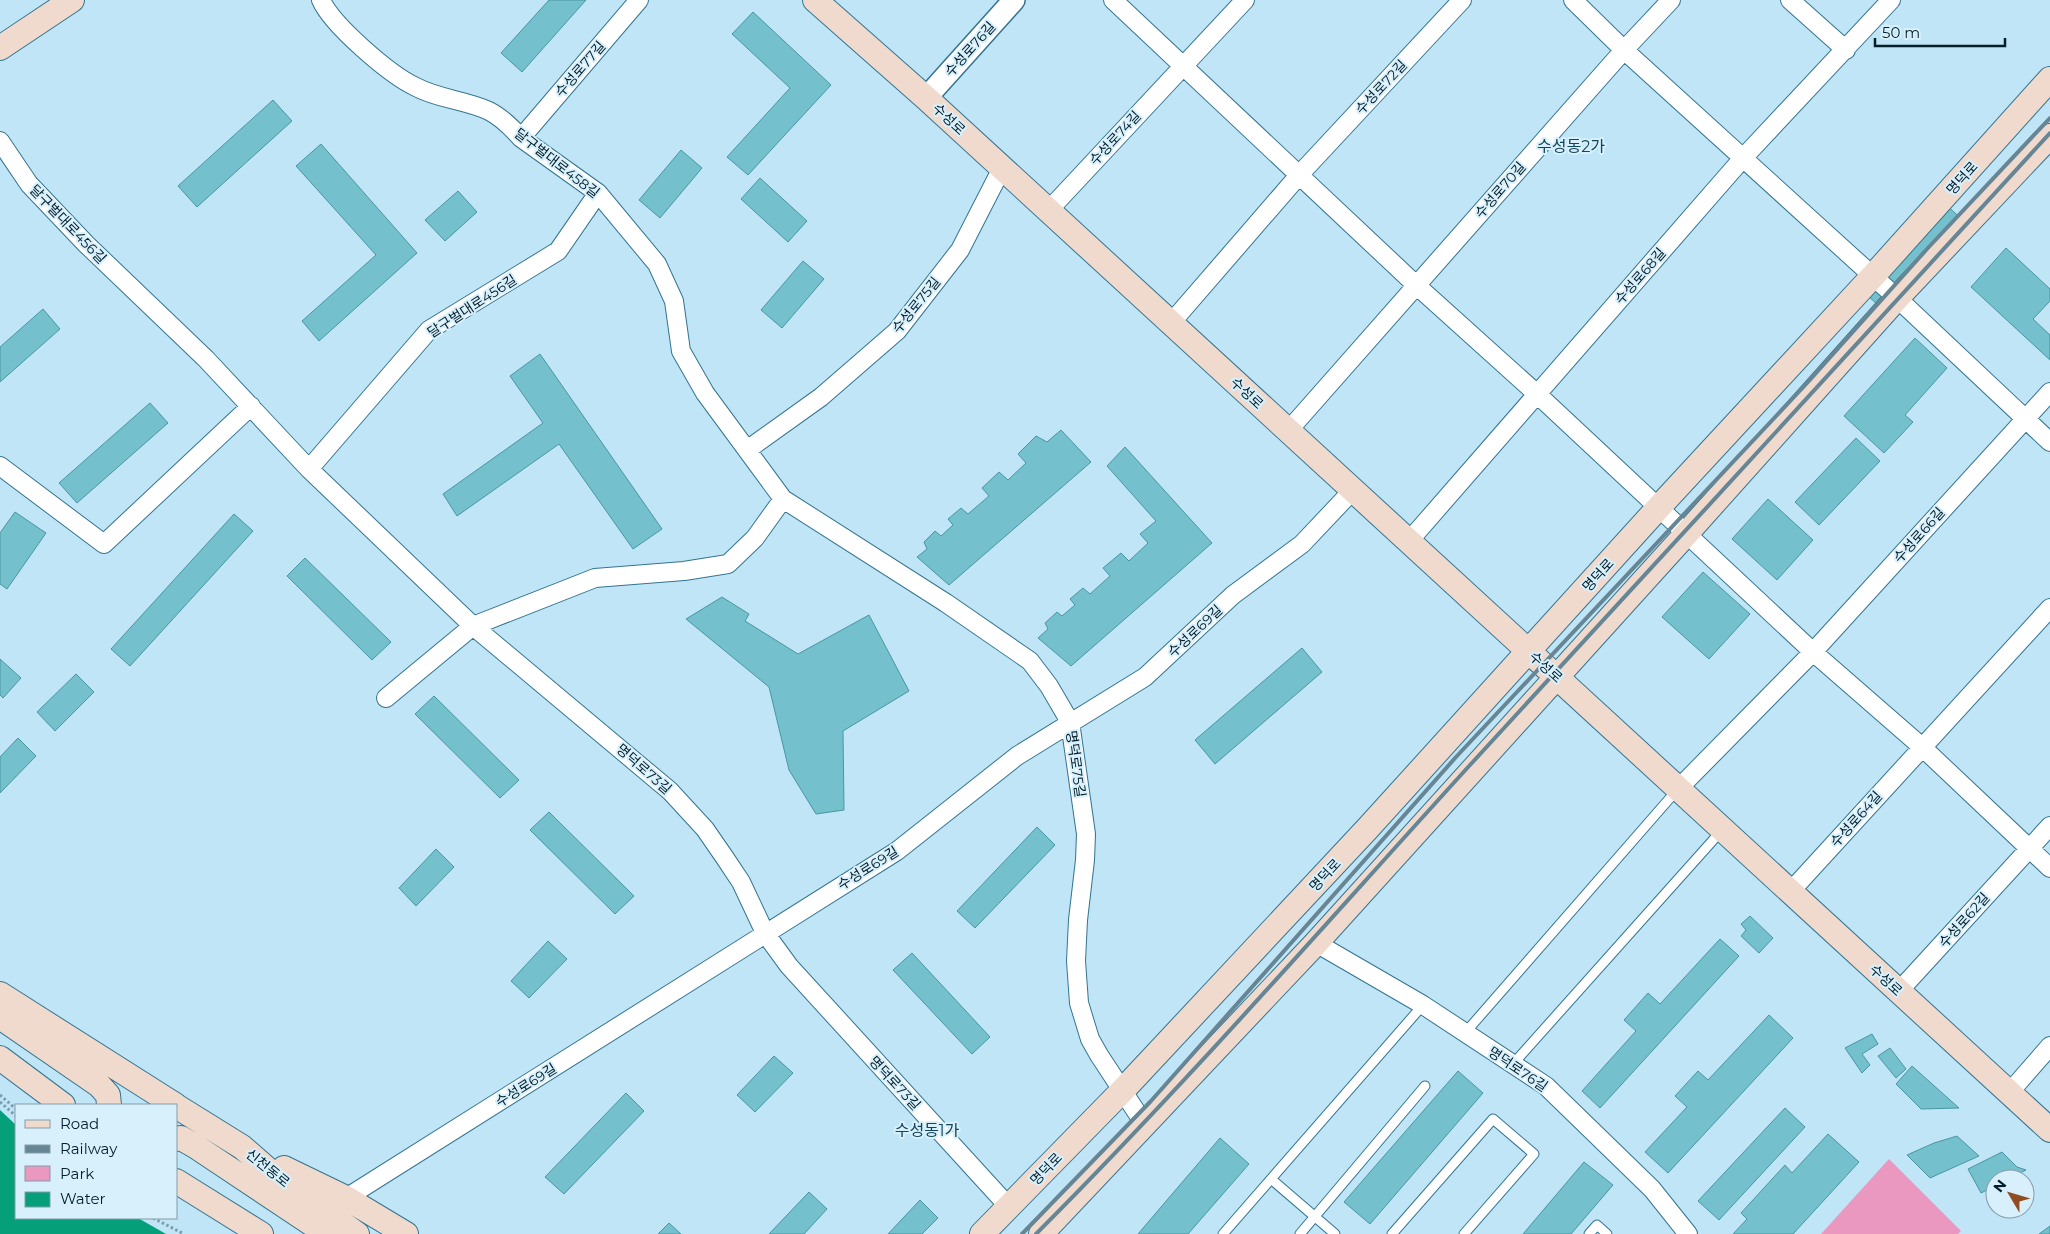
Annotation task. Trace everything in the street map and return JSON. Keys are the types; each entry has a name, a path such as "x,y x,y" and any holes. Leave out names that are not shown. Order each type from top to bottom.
{"main road":[{"path":"0,48 72,0"},
{"name":"수성로","path":"815,0 926,98 2050,1130"},
{"name":"명덕로","path":"982,1234 1123,1090 1368,828 1659,507 1873,276 2050,79"},
{"path":"1041,1234 1316,943 1687,534 1897,298 2050,136"},
{"name":"신천동로","path":"0,994 173,1104"},
{"path":"0,1017 99,1085 108,1095 109,1104"},
{"path":"0,1058 62,1104"},
{"name":"신천동로","path":"178,1107 242,1147 273,1174 357,1234"},
{"path":"178,1139 181,1138 195,1146 327,1234"},
{"path":"242,1147 346,1198 406,1234"},
{"path":"178,1181 262,1234"}],"street":[{"name":"달구벌대로458길","path":"321,0 326,12 376,60 416,87 489,111 512,128 521,138 598,193 657,264 674,301 681,352 705,393 783,499"},
{"name":"수성로77길","path":"521,138 639,0"},
{"name":"수성로76길","path":"926,98 1014,0"},
{"path":"1113,0 1416,285 1537,394 1813,652 1922,747 2050,868"},
{"name":"수성로74길","path":"1048,211 1245,0"},
{"name":"수성로72길","path":"1171,323 1300,174 1462,0"},
{"path":"1573,0 1624,50 1897,298 2050,442"},
{"name":"수성로70길","path":"1288,431 1624,50 1671,0"},
{"path":"1790,0 1846,50"},
{"name":"수성로68길","path":"1409,542 1743,158 1891,0"},
{"name":"달구벌대로456길","path":"0,141 29,184 86,244 206,359 309,469 473,626"},
{"name":"수성로75길","path":"747,450 821,397 897,331 960,250 1002,168"},
{"name":"달구벌대로456길","path":"309,469 429,330 558,251 598,193"},
{"name":"수성로66길","path":"1678,789 1813,652 2050,392"},
{"path":"0,466 104,544 250,406"},
{"name":"수성로69길","path":"346,1198 897,850 1017,756 1145,677 1233,595 1302,544 1353,490"},
{"path":"386,698 473,626 595,578 684,571 728,564 754,538 783,499"},
{"name":"명덕로75길","path":"783,499 946,602 1030,661 1049,686 1070,722 1086,834 1076,961 1079,1003 1090,1039 1099,1056 1145,1125"},
{"name":"수성로64길","path":"1790,892 2050,608"},
{"name":"명덕로73길","path":"473,626 670,791 705,829 725,858 741,882 765,933 788,966 1009,1207"},
{"name":"수성로62길","path":"1899,991 2050,826"},
{"name":"명덕로76길","path":"1316,943 1423,1005 1546,1086 1652,1189 1688,1234"},
{"path":"2009,1093 2050,1046"}],"lane":[{"path":"1466,1033 1678,789"},
{"path":"1513,1064 1722,829"},
{"path":"1223,1234 1423,1005"},
{"path":"1300,1234 1426,1086"},
{"path":"1392,1234 1493,1120 1534,1154 1464,1234"},
{"path":"1271,1179 1335,1234"},
{"path":"1589,1234 1597,1225 1607,1234"}],"path":[{"path":"0,1094 15,1108"},
{"path":"0,1102 15,1115"},
{"path":"155,1219 184,1234"}],"green space":[{"path":"1889,1159 1961,1231 1958,1234 1821,1234"}],"water":[{"path":"0,1110 15,1124 15,1219 140,1219 166,1234 0,1234"}],"building":[{"path":"549,0 586,0 522,72 501,53"},
{"path":"753,12 831,85 748,175 727,157 790,88 732,34"},
{"path":"273,100 292,121 197,207 178,186"},
{"path":"321,144 417,253 319,341 302,321 376,255 296,166"},
{"path":"681,150 702,168 660,218 639,200"},
{"path":"760,178 807,221 788,242 741,199"},
{"path":"458,191 477,212 445,241 425,220"},
{"path":"1939,198 1969,226 1888,314 1858,287"},
{"path":"2006,248 2050,289 2050,301 2033,319 2050,335 2050,360 1971,287"},
{"path":"803,261 824,279 782,328 761,310"},
{"path":"43,309 60,329 0,382 0,347"},
{"path":"1915,338 1947,368 1905,415 1913,422 1884,453 1844,416"},
{"path":"540,354 662,529 633,549 559,444 457,516 443,494 543,423 510,376"},
{"path":"150,403 168,423 77,503 59,483"},
{"path":"1061,430 1091,462 949,585 917,557 927,549 924,542 935,531 941,536 953,525 948,519 961,508 968,514 989,496 982,488 999,472 1008,480 1026,463 1018,454 1036,436 1047,442"},
{"path":"1856,438 1880,461 1819,525 1795,502"},
{"path":"1125,447 1212,543 1071,666 1038,638 1048,629 1045,623 1057,612 1062,616 1075,605 1070,599 1083,588 1090,594 1110,576 1103,568 1121,553 1129,561 1148,543 1140,534 1156,521 1107,466"},
{"path":"1768,499 1813,540 1777,580 1732,539"},
{"path":"15,512 46,533 7,589 0,584 0,533"},
{"path":"234,514 253,531 130,666 111,649"},
{"path":"305,558 391,642 372,660 287,576"},
{"path":"1703,572 1750,614 1709,659 1662,617"},
{"path":"722,597 749,614 745,621 798,654 869,615 909,691 843,731 844,810 816,814 789,770 769,687 686,619"},
{"path":"1302,648 1322,672 1215,764 1195,740"},
{"path":"0,659 21,678 3,698 0,695"},
{"path":"76,674 94,692 55,731 37,712"},
{"path":"434,696 519,780 500,798 415,714"},
{"path":"18,738 36,756 0,793 0,757"},
{"path":"549,812 634,896 615,914 530,830"},
{"path":"1037,827 1055,845 975,928 957,911"},
{"path":"436,849 454,867 416,906 399,888"},
{"path":"1750,916 1773,938 1759,953 1741,936 1746,930 1741,924"},
{"path":"1720,939 1739,956 1600,1108 1582,1091 1636,1031 1624,1020 1648,993 1660,1004"},
{"path":"548,941 567,959 529,998 511,981"},
{"path":"912,953 990,1037 972,1054 893,970"},
{"path":"1769,1015 1793,1038 1668,1173 1645,1152 1687,1107 1675,1096 1698,1071 1708,1080"},
{"path":"1872,1034 1878,1044 1862,1054 1870,1065 1862,1073 1845,1048"},
{"path":"1890,1048 1906,1069 1896,1078 1878,1056"},
{"path":"774,1056 793,1073 755,1112 737,1095"},
{"path":"1912,1066 1959,1108 1921,1109 1896,1084"},
{"path":"1458,1071 1483,1093 1370,1224 1344,1202"},
{"path":"626,1093 644,1111 564,1194 545,1177"},
{"path":"1785,1108 1805,1127 1719,1220 1698,1201"},
{"path":"1828,1134 1859,1162 1793,1234 1733,1234 1747,1219 1741,1213 1785,1165 1792,1173"},
{"path":"1957,1136 1979,1156 1930,1178 1907,1155 1934,1143"},
{"path":"1220,1138 1249,1164 1188,1234 1138,1234"},
{"path":"2002,1152 2017,1167 2023,1169 1985,1169 1985,1191 1981,1193 1968,1169"},
{"path":"1584,1162 1613,1185 1571,1234 1523,1234"},
{"path":"809,1192 827,1209 804,1234 769,1234"},
{"path":"920,1200 938,1218 922,1234 888,1234"},
{"path":"669,1223 681,1234 658,1234"},
{"path":"2050,1226 2050,1234 2039,1234"}],"railway":[{"path":"1022,1234 1151,1101 1456,757 1808,382 1927,249 2050,118"},
{"path":"1036,1234 1202,1061 1470,765 2050,133"}],"district":[{"name":"수성동2가","path":"1571,146"},
{"name":"수성동1가","path":"927,1130"}]}
